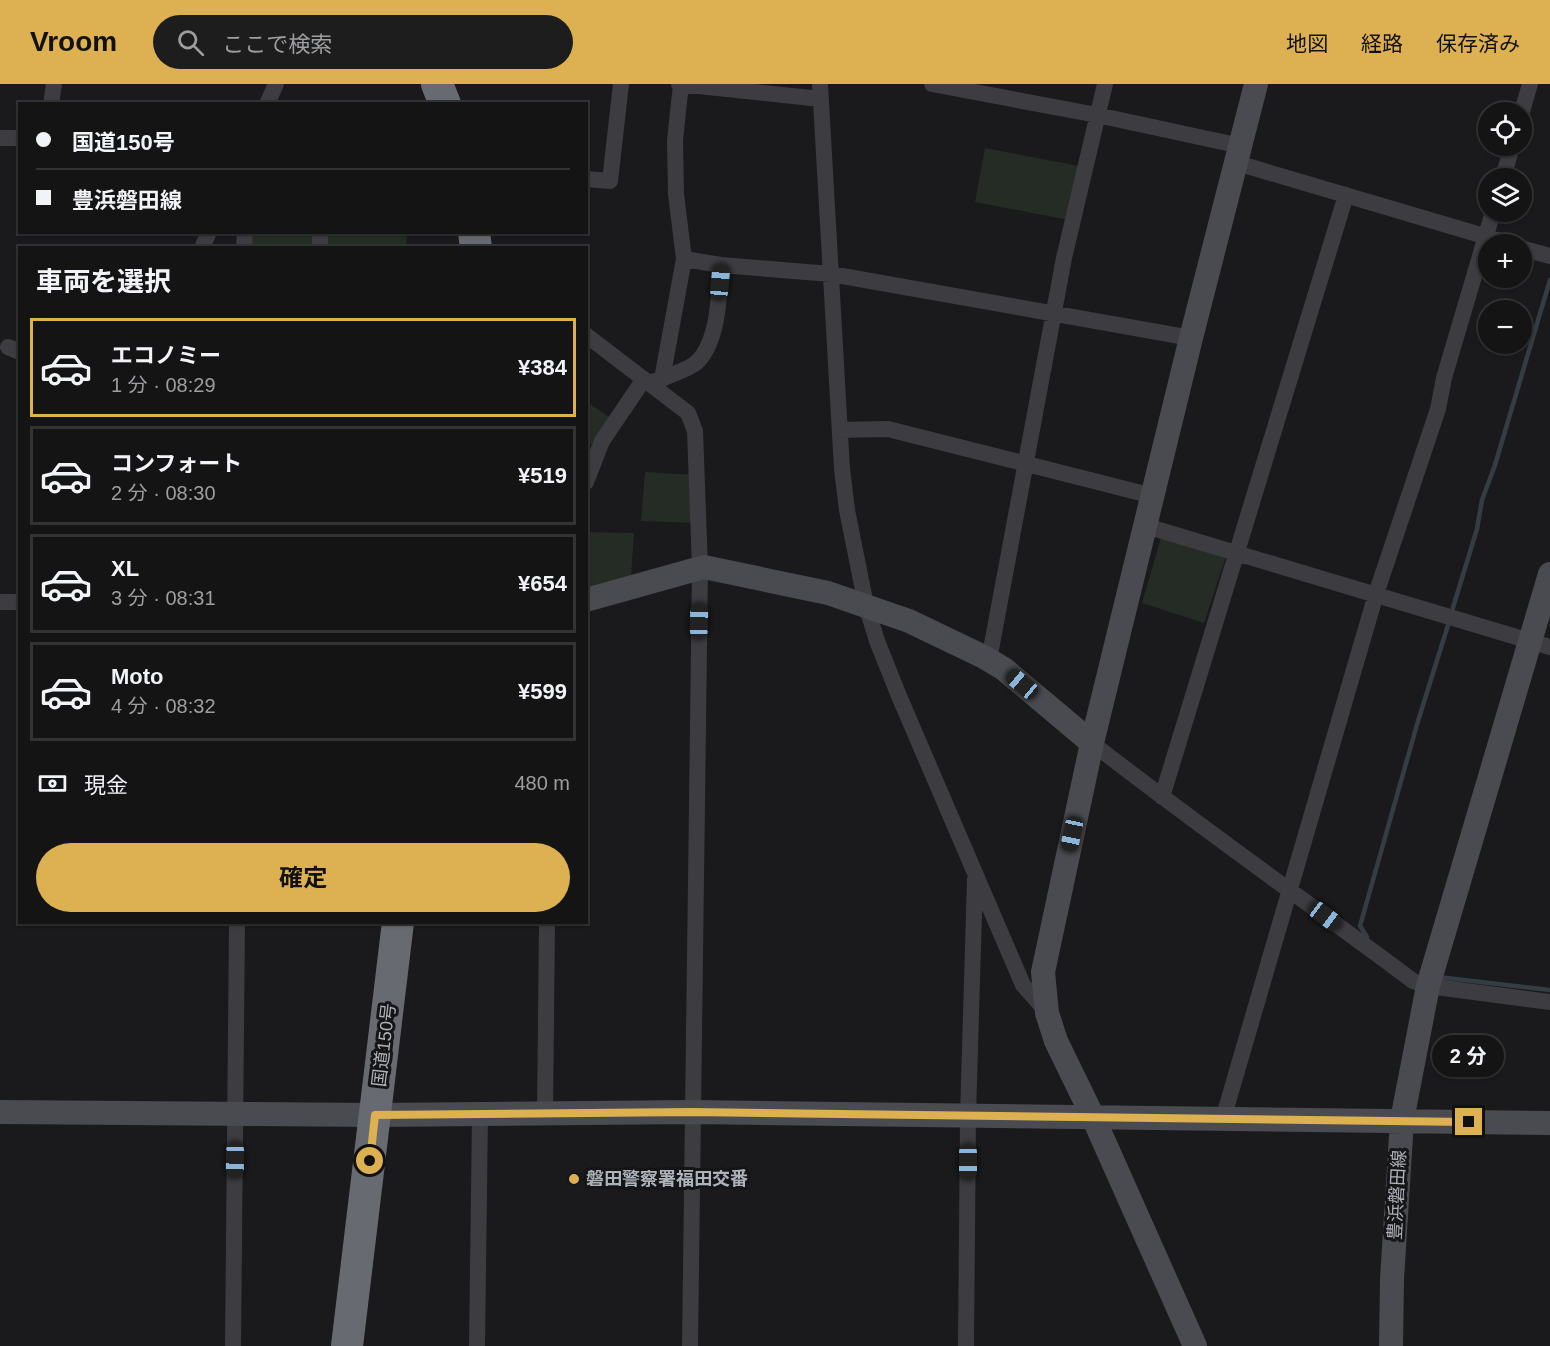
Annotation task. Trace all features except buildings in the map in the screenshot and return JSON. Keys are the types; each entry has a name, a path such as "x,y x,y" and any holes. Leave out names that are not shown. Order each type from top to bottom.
{"highway":[{"path":"437,84 444,102"},
{"name":"国道150号","path":"347,1346 398,924"}],"street":[{"path":"51,102 54,84"},
{"path":"268,102 276,84"},
{"path":"588,178 610,181 621,84"},
{"path":"588,477 602,441 651,380 684,259 676,194 675,140 680,84 820,92 840,430 847,510 866,604 899,696 1023,985 1047,1013"},
{"path":"932,84 1097,115 1239,154 1346,195 1478,235"},
{"path":"989,660 1053,314 1084,166 1105,84"},
{"path":"1187,1339 1093,1117 1056,1041 1047,1013 1043,972 1092,743 1256,84"},
{"path":"1525,102 1530,84"},
{"path":"0,138 18,138"},
{"path":"1162,797 1346,195"},
{"path":"1532,251 1550,256"},
{"path":"684,259 721,265 831,274 1191,338"},
{"path":"1222,1119 1376,594 1438,409 1444,378 1478,264"},
{"path":"651,380 695,363 706,348 717,317 721,265"},
{"path":"588,336 651,380 688,414 694,431 700,568 690,1346"},
{"path":"840,430 888,429 1153,496"},
{"path":"1146,526 1540,644"},
{"path":"588,599 705,567 828,593 866,604 909,621 1004,669 1092,743 1162,797 1413,981 1428,986 1550,1002"},
{"name":"豊浜磐田線","path":"1391,1346 1392,1279 1402,1120 1428,986 1540,644 1550,574"},
{"path":"966,1346 968,1116 975,875"},
{"path":"233,1346 237,924"},
{"path":"545,1114 547,924"},
{"path":"0,1112 375,1115 692,1112 1550,1123"},
{"path":"477,1346 480,1115"}],"shaded area":[{"path":"985,148 1084,167 1074,221 975,202"},
{"path":"245,234 407,234 406,246 244,246"},
{"path":"588,402 609,417 591,445 588,445"},
{"path":"645,472 696,475 698,523 641,521"},
{"path":"1163,531 1228,550 1204,623 1142,603"},
{"path":"588,532 634,533 631,575 588,590"}],"waterway":[{"path":"1451,614 1477,529 1482,500 1495,465 1550,280"},
{"path":"1367,937 1360,926 1418,721 1449,622"},
{"path":"1438,977 1550,990"}],"place":[{"name":"磐田警察署福田交番","path":"574,1179"}],"route":[{"path":"370,1161 375,1115 692,1112 1469,1122"}]}
